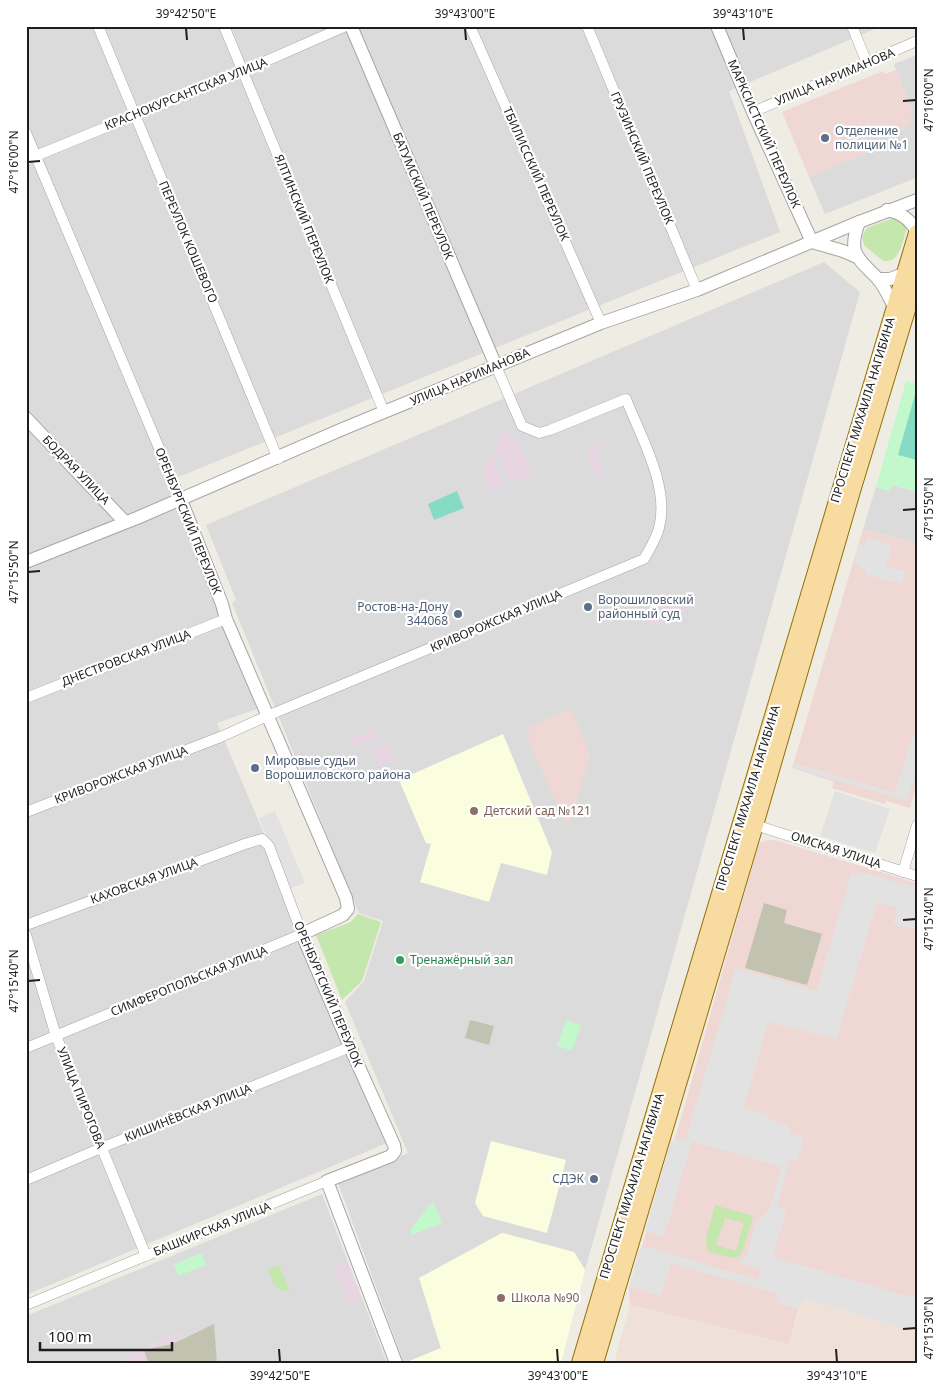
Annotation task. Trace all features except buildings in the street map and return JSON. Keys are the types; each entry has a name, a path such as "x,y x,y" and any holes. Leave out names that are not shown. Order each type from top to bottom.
{"main road":[{"name":"ПРОСПЕКТ МИХАИЛА НАГИБИНА","path":"595,1363 756,824 852,491 911,281 917,232"},
{"name":"ПРОСПЕКТ МИХАИЛА НАГИБИНА","path":"580,1363 894,307 911,281"}],"street":[{"name":"ПЕРЕУЛОК КОШЕВОГО","path":"98,26 278,458"},
{"name":"ЯЛТИНСКИЙ ПЕРЕУЛОК","path":"224,26 384,412"},
{"name":"КРАСНОКУРСАНТСКАЯ УЛИЦА","path":"31,158 243,71 346,26"},
{"name":"БАТУМСКИЙ ПЕРЕУЛОК","path":"351,26 496,366"},
{"name":"ТБИЛИССКИЙ ПЕРЕУЛОК","path":"470,26 601,323"},
{"name":"ГРУЗИНСКИЙ ПЕРЕУЛОК","path":"587,26 697,290"},
{"name":"МАРКСИСТСКИЙ ПЕРЕУЛОК","path":"717,26 812,242"},
{"path":"852,26 867,63"},
{"name":"УЛИЦА НАРИМАНОВА","path":"754,112 917,41"},
{"name":"ОРЕНБУРГСКИЙ ПЕРЕУЛОК","path":"26,133 31,158 180,500 222,604 226,619 346,898 348,909"},
{"name":"УЛИЦА НАРИМАНОВА","path":"26,562 180,500 384,412 601,323 697,290 887,210 917,200"},
{"path":"887,210 898,213 906,218 912,223 917,232"},
{"path":"857,258 854,238 859,222"},
{"path":"812,242 843,251 857,258 885,288 894,307"},
{"path":"878,279 911,281"},
{"name":"КРИВОРОЖСКАЯ УЛИЦА","path":"26,812 223,736 644,559 659,529 660,492 654,469 626,399 539,433 522,426 496,366"},
{"name":"БОДРАЯ УЛИЦА","path":"26,418 125,522"},
{"name":"ДНЕСТРОВСКАЯ УЛИЦА","path":"26,698 226,619"},
{"name":"ОМСКАЯ УЛИЦА","path":"756,824 917,876"},
{"path":"903,872 917,825"},
{"name":"ОРЕНБУРГСКИЙ ПЕРЕУЛОК","path":"262,839 269,846 302,934 395,1151"},
{"name":"КАХОВСКАЯ УЛИЦА","path":"26,924 262,839"},
{"name":"СИМФЕРОПОЛЬСКАЯ УЛИЦА","path":"26,1048 302,934 343,914 348,909"},
{"name":"УЛИЦА ПИРОГОВА","path":"26,935 56,1036 146,1256"},
{"name":"КИШИНЁВСКАЯ УЛИЦА","path":"26,1180 350,1047"},
{"name":"БАШКИРСКАЯ УЛИЦА","path":"26,1305 391,1156 395,1151"},
{"path":"327,1181 396,1363"}],"shaded area":[{"path":"26,26 882,26 729,91 780,232 166,482 257,709 217,723 394,1140 26,1295"},
{"path":"917,55 916,178 825,214 809,177 871,151 863,125 886,126 904,130 912,110 894,64"},
{"path":"896,70 912,110 910,125 906,125 904,130 886,126 864,125 871,151 809,177 782,112 883,71 885,74"},
{"path":"824,262 860,292 585,1270 574,1252 502,1233 473,1249 431,1318 441,1348 404,1363 338,1183 408,1153 345,1002 364,981 383,921 359,913 232,603 236,600 206,525"},
{"path":"503,431 517,439 532,474 510,483 495,448"},
{"path":"600,443 603,450 595,454 603,474 596,477 585,449"},
{"path":"491,453 504,486 491,492 482,470"},
{"path":"892,485 917,492 917,544 863,529 876,487 890,491"},
{"path":"863,529 917,544 917,784 910,808 886,801 885,804 832,788 834,782 792,768"},
{"path":"867,538 892,545 886,566 906,572 902,584 867,575 865,570 854,561 859,544 865,546"},
{"path":"679,595 686,614 651,628 643,610"},
{"path":"571,709 590,755 571,821 565,824 527,737 531,726"},
{"path":"917,722 917,769 907,801 793,767 794,763 895,793"},
{"path":"376,729 379,737 351,748 348,740"},
{"name":"Детский сад №121","path":"503,734 552,852 547,875 501,863 489,902 420,882 431,844 426,843 399,780"},
{"path":"388,743 395,760 380,766 373,749"},
{"path":"835,791 890,809 875,853 820,836"},
{"path":"275,811 305,883 289,889 259,818"},
{"path":"775,840 917,883 917,1327 803,1293 789,1344 630,1305 629,1289 686,1101 757,849 761,842"},
{"path":"851,873 864,873 917,888 917,930 893,924 898,908 877,902 836,1039 768,1022 744,1108 767,1115 768,1119 790,1126 789,1133 804,1137 798,1160 790,1160 777,1205 786,1211 773,1257 917,1299 917,1332 804,1299 800,1309 776,1302 778,1294 671,1263 661,1296 629,1287 640,1248 650,1248 758,1280 761,1270 738,1262 746,1257 757,1221 769,1211 781,1167 692,1141 664,1237 645,1231 671,1141 686,1139 736,968 817,991"},
{"path":"764,903 787,910 784,923 822,934 807,985 745,968"},
{"path":"470,1020 494,1026 489,1045 465,1038"},
{"path":"491,1141 566,1160 547,1233 483,1216 475,1203"},
{"path":"322,1194 348,1262 333,1268 353,1301 362,1298 387,1363 217,1363 213,1325 183,1338 180,1332 138,1351 118,1363 26,1363 26,1316"},
{"name":"Школа №90","path":"502,1233 574,1252 585,1270 561,1363 405,1363 441,1348 419,1278"},
{"path":"348,1262 362,1298 353,1302 352,1300 347,1302 333,1267"},
{"path":"803,1299 917,1332 917,1363 614,1363 630,1305 789,1344"},
{"path":"214,1324 217,1363 148,1363 144,1350 172,1344"},
{"path":"180,1332 183,1338 172,1344 145,1350 148,1363 118,1363 138,1351"}],"green space":[{"path":"896,217 907,227 902,244 894,258 889,261 883,261 864,245 862,237 867,228"},
{"path":"906,381 917,384 917,492 892,485 890,491 876,487"},
{"path":"917,391 917,460 898,455"},
{"path":"457,491 464,508 434,520 428,504"},
{"path":"358,914 381,922 362,981 342,1000 316,935 351,922"},
{"path":"566,1020 581,1025 572,1051 557,1046"},
{"path":"434,1203 442,1223 412,1235 410,1231 429,1205"},
{"path":"715,1205 753,1216 743,1251 739,1256 732,1258 710,1252 707,1248 706,1237","holes":["725,1218 744,1223 736,1251 716,1245"]},
{"path":"202,1253 206,1265 178,1276 174,1264"},
{"path":"279,1265 290,1291 278,1288 271,1278 268,1270"}],"place":[{"name":"Отделение полиции №1","path":"825,138"},
{"name":"Ворошиловский районный суд","path":"588,607"},
{"name":"Ростов-на-Дону 344068","path":"458,614"},
{"name":"Мировые судьи Ворошиловского района","path":"255,768"},
{"name":"Детский сад №121","path":"474,811"},
{"name":"Тренажёрный зал","path":"400,960"},
{"name":"СДЭК","path":"594,1179"},
{"name":"Школа №90","path":"501,1298"}]}
